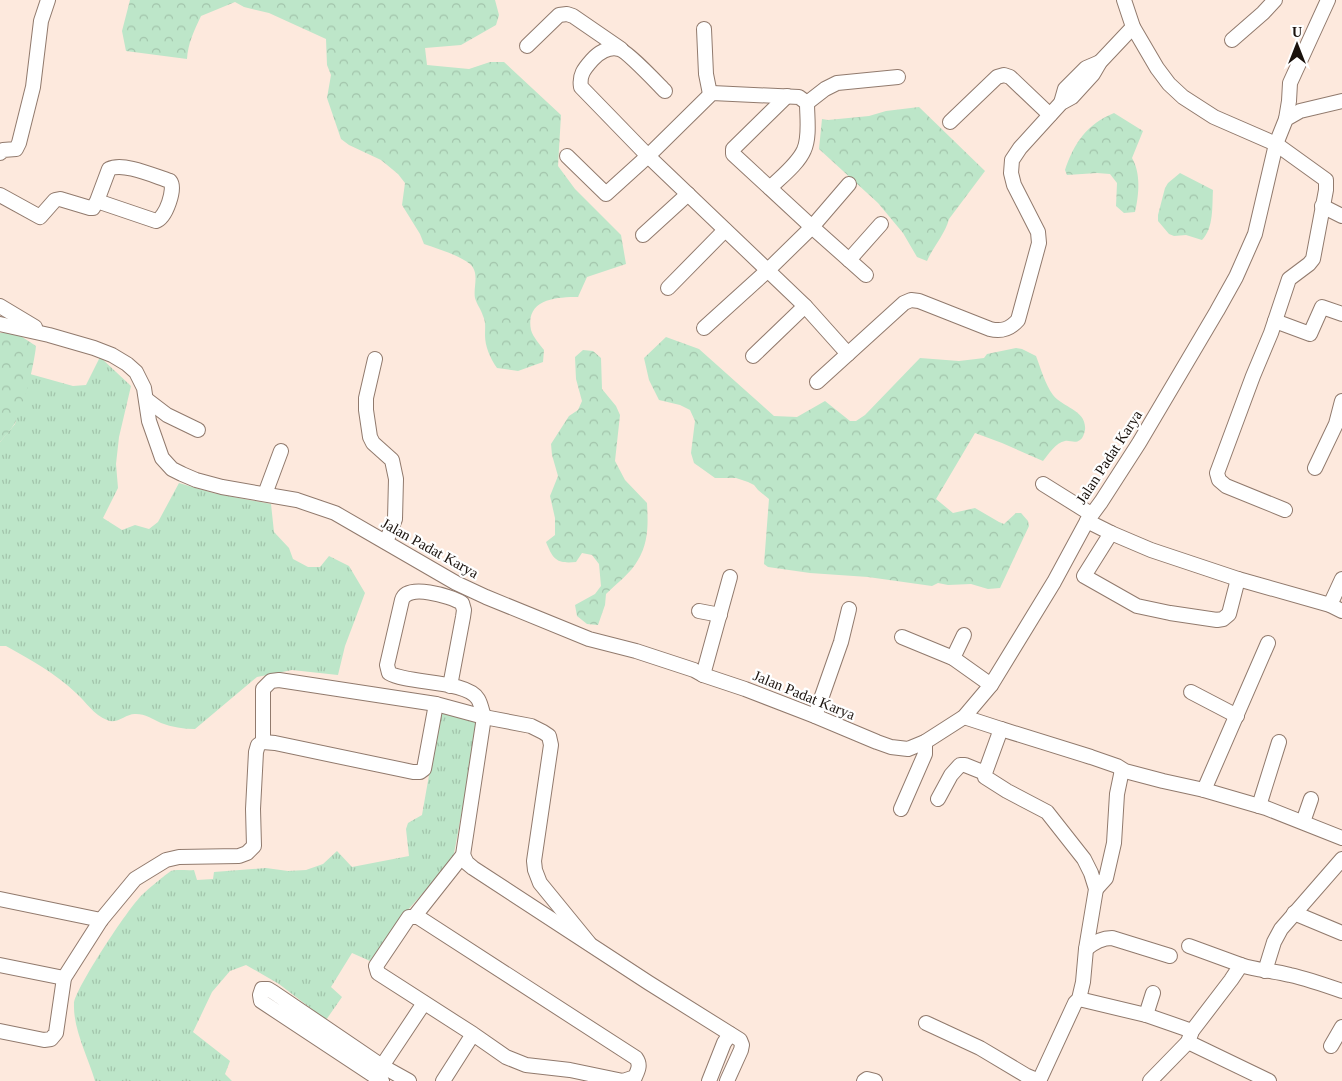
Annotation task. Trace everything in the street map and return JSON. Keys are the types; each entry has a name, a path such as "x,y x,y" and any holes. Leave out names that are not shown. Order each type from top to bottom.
{"street":[{"path":"0,153 3,150 16,149 19,143 32,87 41,21 48,0"},
{"path":"1124,0 1133,28 1157,68 1183,97 1214,117 1276,144 1326,180 1326,190 1313,259 1289,279 1217,473 1219,480 1226,486 1285,510"},
{"path":"1232,40 1275,0"},
{"name":"Jalan Padat Karya","path":"0,324 94,348 112,355 127,364 136,372 144,388 149,421 162,458 172,469 204,483 297,500 335,513 456,583 486,597 589,639 636,651 694,670 704,676 745,689 891,747 908,749 925,742 964,717 991,685 1028,627 1089,518 1139,443 1217,311 1236,277 1255,234 1276,144 1286,119 1290,101 1290,83 1328,0"},
{"path":"527,46 559,15 567,14 573,16 621,49 665,91"},
{"path":"817,382 904,302 911,300 919,300 990,329 998,331 1013,326 1018,320 1039,243 1038,232 1014,185 1011,172 1012,160 1020,148 1060,103 1065,88 1086,68 1100,62 1133,28"},
{"path":"704,29 706,74 710,94"},
{"path":"621,49 610,48 596,55 584,69 580,78 581,87 648,156 805,306 848,354"},
{"path":"950,122 997,77 1004,75 1010,77 1050,115"},
{"path":"807,103 825,89 837,83 898,77"},
{"path":"567,156 606,194 648,156 710,94 788,96 799,98 807,103"},
{"path":"788,96 735,147 733,154 866,275"},
{"path":"1286,119 1300,110 1342,102"},
{"path":"770,188 800,158 804,150 807,103"},
{"path":"0,195 40,216 55,200 60,199 90,208 95,206 109,169 115,166 126,167 170,181 172,184 166,211 163,217 156,220 97,201"},
{"path":"704,328 768,271 812,227 849,184"},
{"path":"643,235 688,194"},
{"path":"1322,206 1342,216"},
{"path":"849,260 881,224"},
{"path":"668,288 725,230"},
{"path":"0,306 22,321 49,335"},
{"path":"753,356 805,306"},
{"path":"1275,321 1310,334 1322,307 1342,314"},
{"path":"375,359 366,398 370,436 372,443 392,460 396,479 395,519 386,542"},
{"path":"146,399 167,414 198,430"},
{"path":"1315,468 1336,424 1342,401"},
{"path":"265,494 281,451"},
{"path":"1043,484 1111,533 1151,550 1238,579 1336,608 1342,579"},
{"path":"1084,576 1111,533"},
{"path":"1064,565 1137,606 1217,620 1223,619 1229,614 1238,579"},
{"path":"704,676 730,577"},
{"path":"414,917 463,855 484,717 478,699 474,694 450,686 389,673 387,665 402,600 403,596 408,592 418,591 451,598 462,603 463,617 450,686"},
{"path":"815,716 841,642 850,608"},
{"path":"698,612 720,615"},
{"path":"953,658 964,635"},
{"path":"902,637 953,658 991,685"},
{"path":"1204,790 1268,643"},
{"path":"263,742 263,689 271,681 279,680 436,704 484,717 531,726 549,736 551,745 534,861 535,870 540,883 589,943"},
{"path":"1191,692 1237,716"},
{"path":"0,1031 44,1040 51,1039 56,1033 64,978 101,920 135,879 166,860 179,857 239,856 247,853 254,846 252,809 258,745 263,742 275,743 420,772 424,769 436,704"},
{"path":"964,717 1100,760 1117,766 1122,770 1259,806 1342,838"},
{"path":"984,773 1000,729"},
{"path":"900,810 925,754 925,742"},
{"path":"1259,806 1279,742"},
{"path":"926,1023 980,1048 1039,1081 1075,1003 1079,999 1096,889 1084,859 1047,812 999,786 985,777 984,773 965,765 960,765 951,775 938,798"},
{"path":"1096,889 1106,878 1114,843 1117,794 1122,770"},
{"path":"1303,822 1311,798"},
{"path":"463,855 467,863 473,868 649,984 740,1040 742,1045 727,1081"},
{"path":"1264,971 1277,935 1342,859"},
{"path":"0,899 101,920"},
{"path":"1294,913 1342,933"},
{"path":"409,917 414,917 418,917 636,1058 639,1062 639,1067 635,1077 623,1080 570,1070 526,1066 506,1057 378,973 376,966 409,917"},
{"path":"1086,949 1100,940 1112,938 1170,956"},
{"path":"1189,946 1257,970 1291,975 1342,991"},
{"path":"0,965 64,978"},
{"path":"1150,1081 1190,1036 1241,965"},
{"path":"380,1075 268,989 262,989 260,995 262,1001 334,1048 380,1075 409,1081"},
{"path":"1146,1015 1153,993"},
{"path":"1079,999 1146,1015 1190,1036 1269,1081"},
{"path":"380,1075 424,1003"},
{"path":"1331,1046 1342,1026"},
{"path":"444,1081 473,1034"},
{"path":"709,1081 724,1043 730,1034"},
{"path":"864,1081 867,1079 875,1081"}],"green space":[{"path":"130,0 495,0 499,15 496,25 461,45 425,48 427,65 469,69 490,62 504,62 561,115 558,166 575,189 621,235 626,264 587,277 578,297 552,299 537,306 530,320 531,330 544,350 543,362 518,371 497,368 487,348 485,321 475,298 475,272 473,268 470,264 448,252 424,244 402,205 405,183 398,174 381,160 349,145 341,139 327,98 331,75 327,65 326,39 269,13 244,7 235,2 201,16 190,42 187,59 126,51 122,31"},
{"path":"919,107 985,171 949,219 945,230 927,261 917,257 903,233 878,203 819,149 822,119 869,116 886,111"},
{"path":"1114,113 1143,131 1132,158 1137,170 1138,184 1135,212 1124,213 1116,206 1117,183 1110,174 1067,175 1065,170 1077,143 1089,129"},
{"path":"1180,173 1213,190 1209,229 1202,240 1186,235 1174,236 1169,234 1158,221 1165,188"},
{"path":"0,333 16,333 36,346 31,375 22,407 13,426 0,442"},
{"path":"666,337 699,349 774,416 797,417 825,401 850,421 856,421 865,415 920,358 959,361 984,358 987,354 1016,348 1022,349 1036,356 1050,391 1057,399 1082,418 1085,423 1085,430 1080,440 1076,442 1065,441 1058,444 1043,461 975,433 936,499 953,513 975,508 1004,524 1016,513 1021,513 1028,521 1029,526 1000,588 988,589 971,584 948,585 938,583 932,586 868,577 810,573 768,567 764,564 769,499 748,482 736,478 715,478 694,463 691,453 695,421 690,410 680,405 659,400 649,380 644,358"},
{"path":"583,350 593,351 601,358 602,389 616,406 620,415 615,461 625,480 647,503 648,518 642,553 635,565 606,594 605,605 598,625 587,624 577,616 575,605 595,594 601,586 599,564 592,555 582,553 576,562 560,561 553,556 546,542 555,535 555,518 550,496 558,476 551,444 569,416 578,410 582,401 576,379 575,357"},
{"path":"100,357 131,386 119,437 116,464 118,488 103,518 122,530 135,525 149,529 158,522 179,483 213,493 271,504 274,532 289,548 293,559 308,567 320,567 329,556 349,566 365,593 345,646 338,675 292,670 257,677 195,729 186,729 161,723 139,714 132,714 114,721 102,718 76,693 51,673 6,646 0,646 0,442 15,424 30,374 73,386 86,385"},
{"path":"440,713 471,718 476,722 469,773 453,859 399,920 370,961 352,953 331,987 342,997 326,1020 279,984 246,965 230,971 212,992 193,1032 230,1061 225,1074 232,1081 95,1081 78,1033 74,1014 76,996 103,949 142,895 173,870 194,870 197,880 213,879 214,872 266,868 288,871 306,870 323,864 337,851 352,867 409,856 406,829 408,823 422,815"}]}
